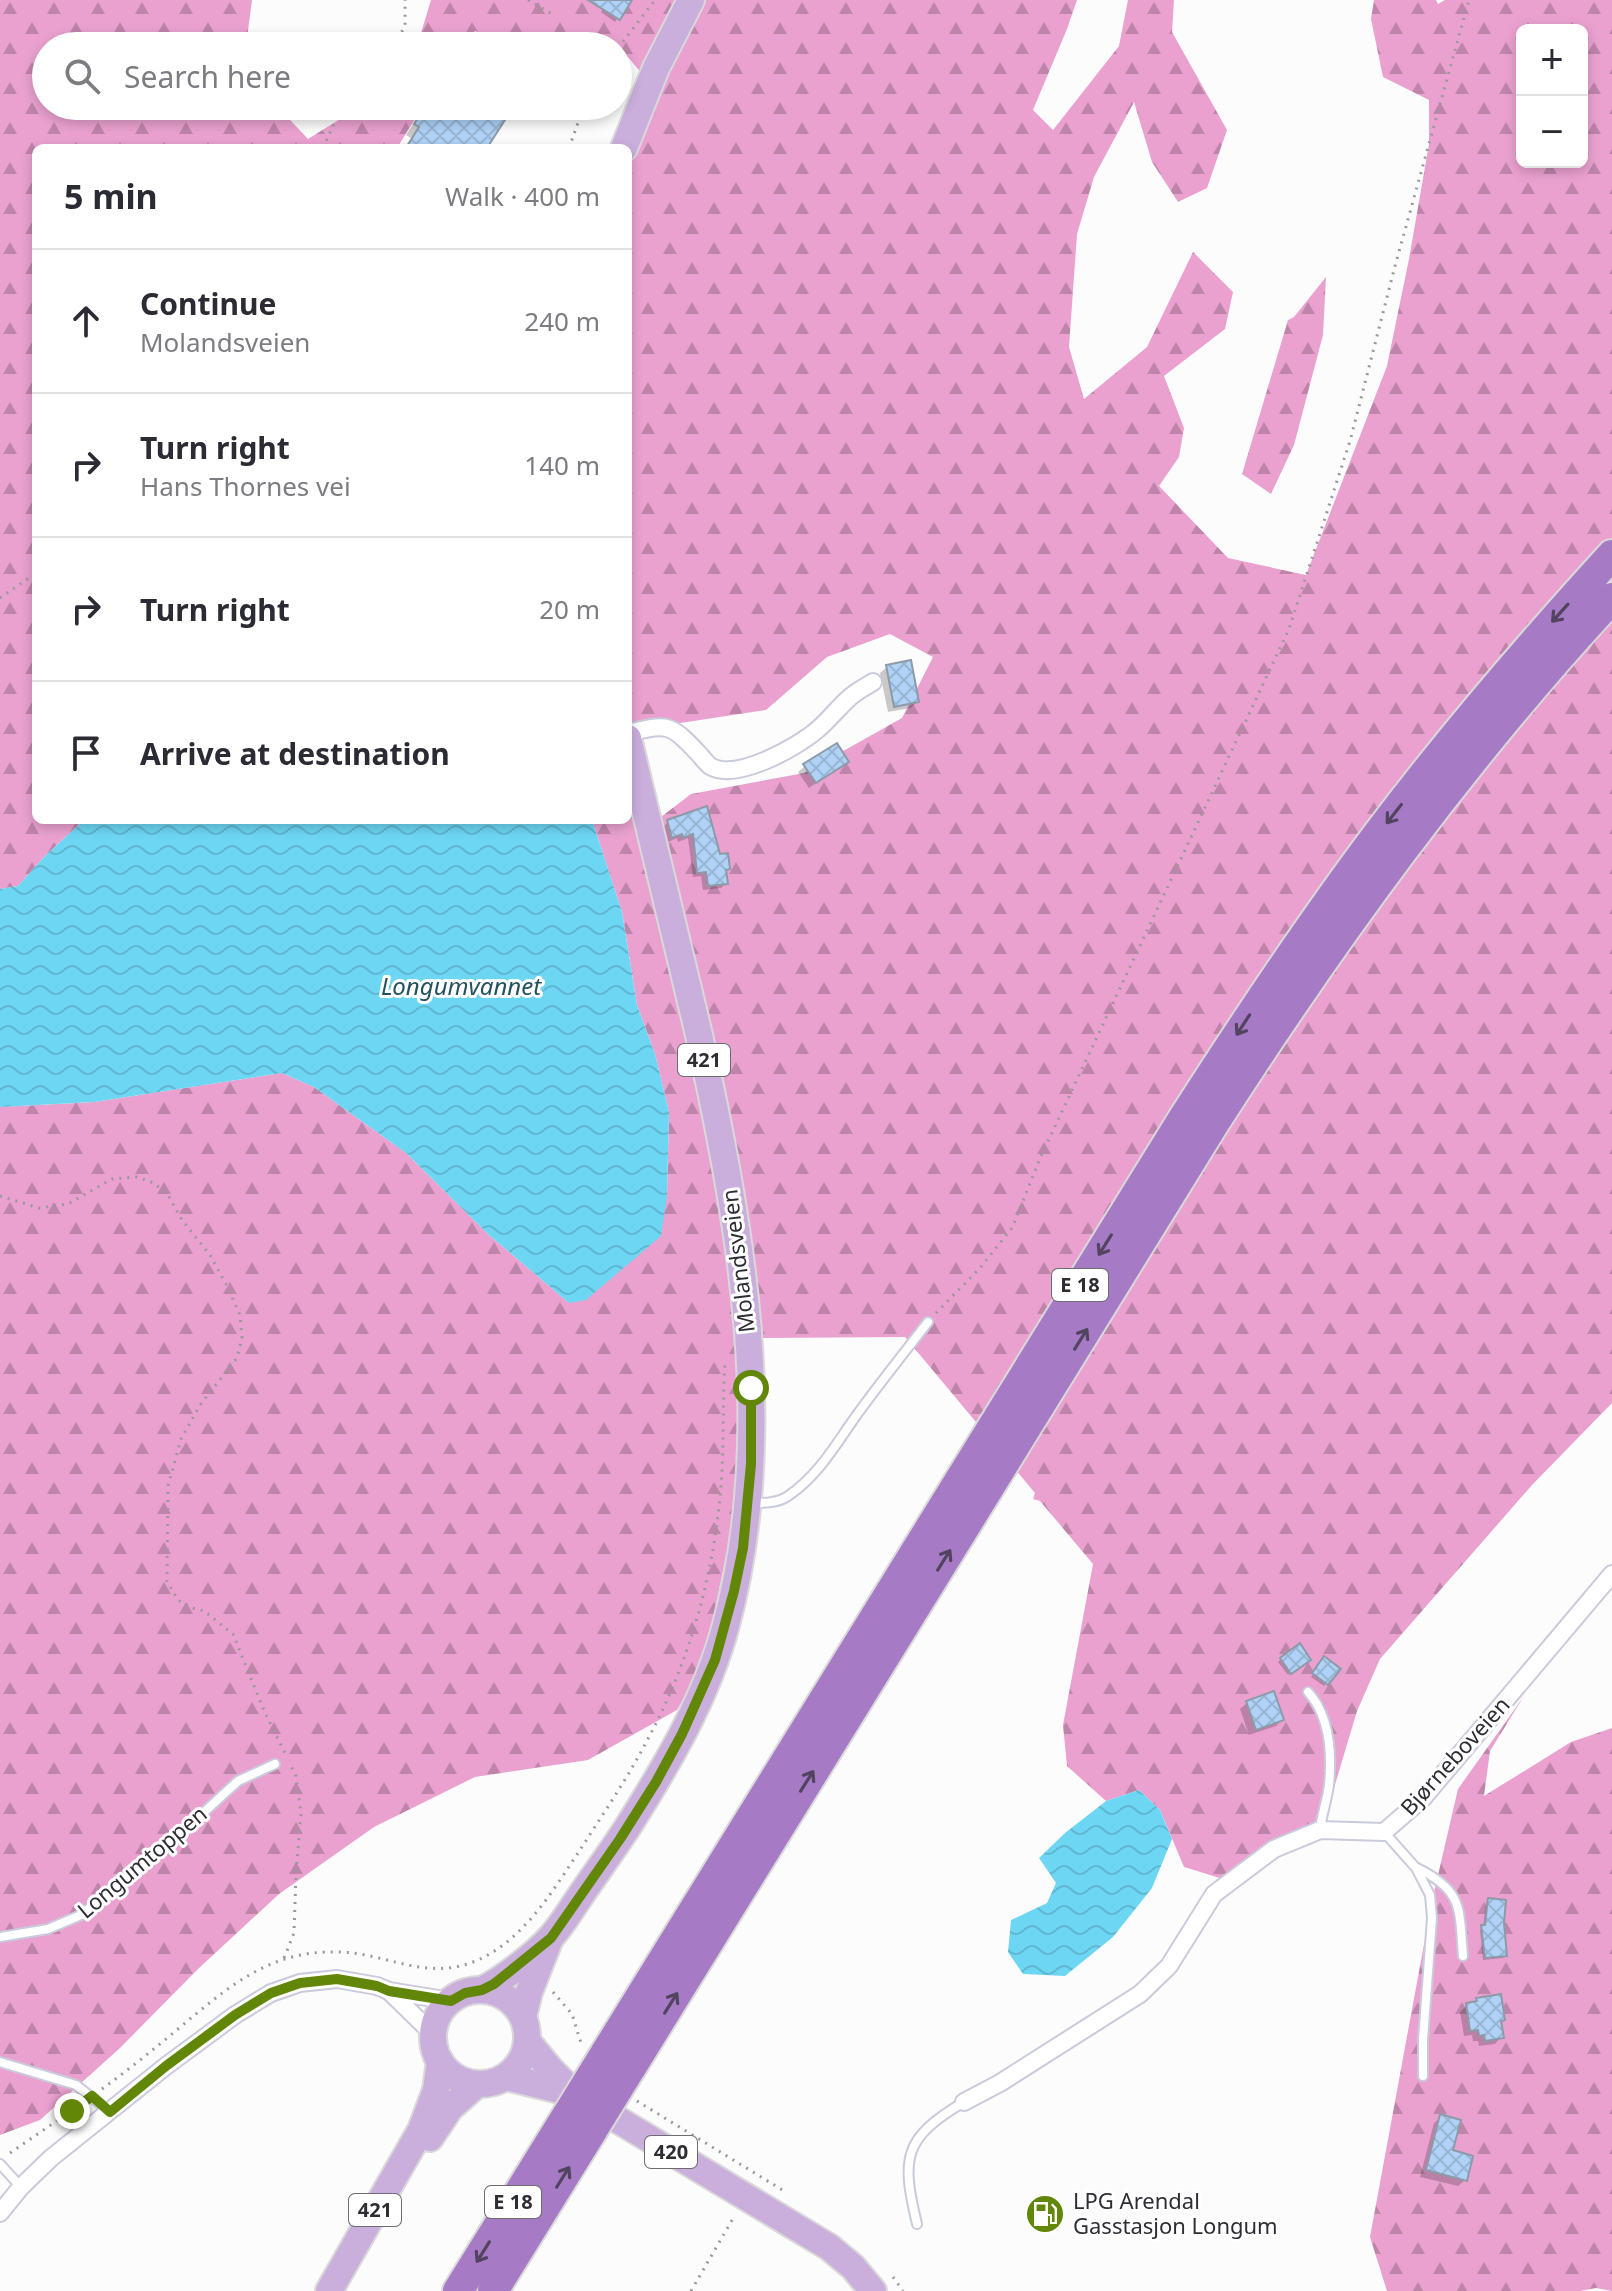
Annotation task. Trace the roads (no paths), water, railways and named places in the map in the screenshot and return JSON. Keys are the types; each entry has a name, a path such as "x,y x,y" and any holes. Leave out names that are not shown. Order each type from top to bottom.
{"highway":[{"name":"E 18","path":"611,2066 1174,1132 1244,1023 1314,921 1431,765 1612,555"},
{"name":"E 18","path":"458,2291 611,2066 1292,1003 1427,817 1536,684 1612,598"},
{"name":"E 18","path":"493,2291 578,2112"}],"main road":[{"path":"626,144 663,54 691,0"},
{"name":"Molandsveien","path":"525,2029 529,1992 551,1938 656,1782 715,1660 743,1548 751,1464 751,1388 731,1195 690,998 632,752"},
{"name":"Molandsveien","path":"482,1990 494,1984 551,1938"},
{"path":"482,1990 506,1998 525,2029"},
{"name":"421","path":"451,2001 465,1993 482,1990"},
{"path":"433,2034 440,2012 451,2001"},
{"name":"421","path":"506,2077 521,2061 525,2029"},
{"name":"420","path":"525,2029 578,2112"},
{"name":"421","path":"329,2291 421,2130 436,2090 440,2061 433,2034"},
{"path":"440,2061 460,2080 487,2084 506,2077"},
{"name":"420","path":"506,2077 532,2082 578,2112 829,2247 853,2267 881,2281"},
{"name":"421","path":"343,2291 437,2127 457,2100 477,2084"}],"street":[{"path":"632,734 658,726 671,727 710,766 724,770 738,769 759,763 796,745 818,730 850,697 873,682"},
{"name":"Bjørneboveien","path":"964,2102 1000,2083 1140,1994 1169,1966 1214,1894 1274,1849 1320,1830 1384,1832 1423,1798 1612,1574"},
{"path":"0,2213 51,2158 166,2066 235,2015 271,1993 300,1983 337,1979 451,2001"},
{"path":"389,1991 433,2034"}],"lane":[{"path":"747,1504 779,1501 810,1478 928,1322"},
{"path":"1308,1692 1323,1714 1330,1745 1329,1786 1320,1830"},
{"name":"Longumtoppen","path":"0,1937 48,1929 81,1915 155,1857 238,1781 275,1764"},
{"path":"1384,1832 1416,1868 1430,1895 1432,1918 1423,2076"},
{"path":"1416,1868 1436,1878 1449,1890 1458,1906 1463,1956"},
{"path":"0,2062 76,2085 110,2112"},
{"path":"917,2224 907,2175 912,2148 932,2122 964,2102"},
{"path":"0,2162 21,2187"}],"water":[{"name":"Longumvannet","path":"80,824 593,824 622,912 637,1005 655,1054 669,1112 667,1196 661,1236 586,1300 569,1303 488,1234 406,1153 314,1087 282,1073 94,1102 0,1107 0,889 18,886"},
{"path":"1139,1790 1160,1810 1172,1839 1152,1888 1113,1937 1065,1976 1023,1974 1008,1952 1011,1920 1047,1903 1056,1883 1039,1858 1106,1801"}],"place":[{"name":"LPG Arendal Gasstasjon Longum","path":"1045,2214"}]}
